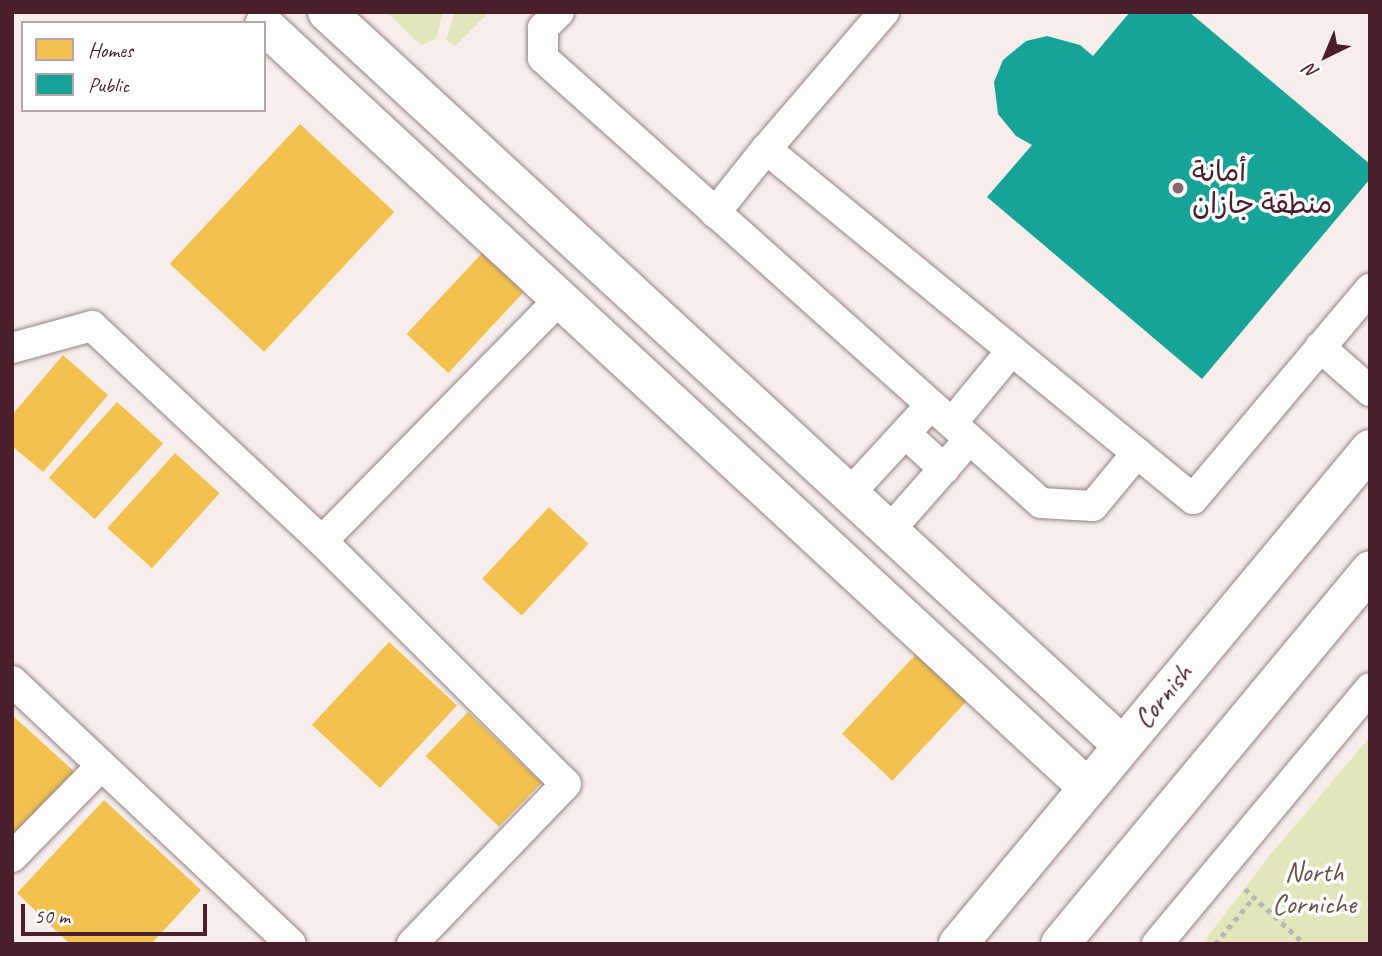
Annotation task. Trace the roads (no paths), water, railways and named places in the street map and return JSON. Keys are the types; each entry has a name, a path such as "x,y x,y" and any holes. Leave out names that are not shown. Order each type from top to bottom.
{"main road":[{"path":"327,12 1122,745"},
{"path":"266,27 1087,787"},
{"name":"Cornish","path":"958,944 1370,449"},
{"path":"1059,944 1370,570"}],"street":[{"path":"559,12 543,27 543,58 1041,503 1093,506 1137,453"},
{"path":"715,213 766,149 884,12"},
{"path":"766,149 1193,499 1320,347 1364,306"},
{"path":"322,541 561,298"},
{"path":"12,348 92,326 322,541 566,784 412,944"},
{"path":"1320,347 1370,391"},
{"path":"889,531 944,469 950,423 1012,350"},
{"path":"850,493 906,434 950,423"},
{"path":"906,434 944,469"},
{"path":"12,681 291,944"},
{"path":"1157,944 1370,688"},
{"path":"12,857 101,766"}],"place":[{"name":"أمانة منطقة جازان","path":"1178,188"}],"park label":[{"name":"North Corniche","path":"1314,888"}]}
